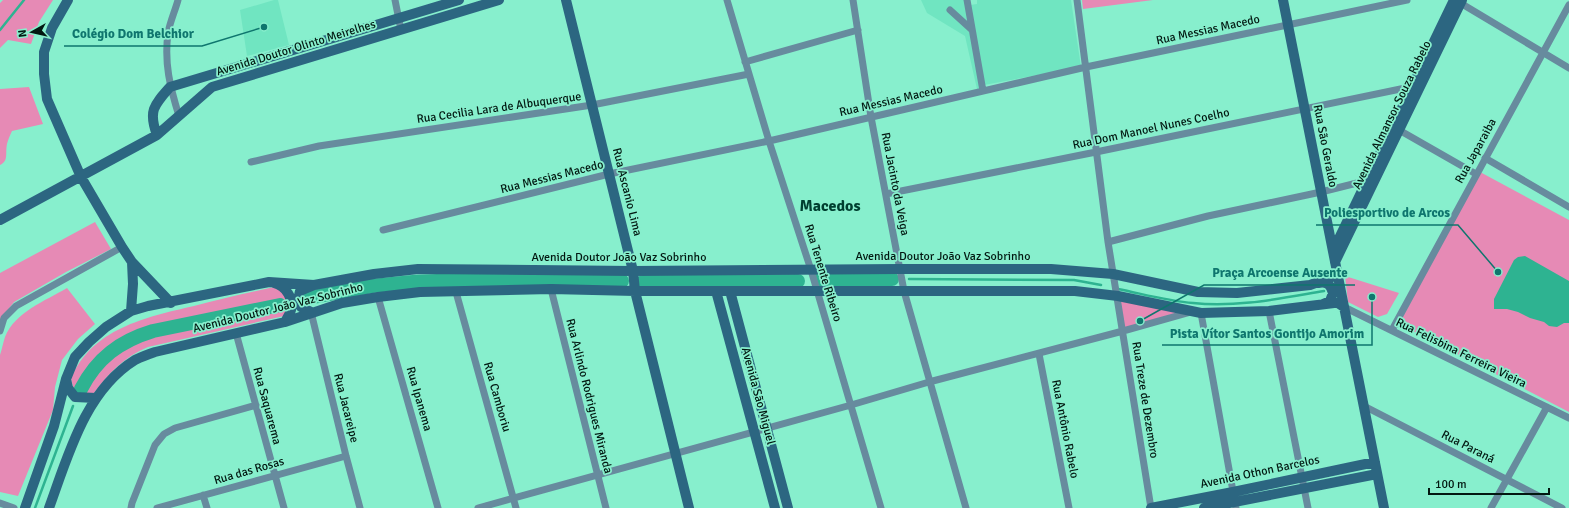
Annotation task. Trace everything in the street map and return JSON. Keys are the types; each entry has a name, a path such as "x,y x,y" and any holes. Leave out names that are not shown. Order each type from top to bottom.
{"street":[{"path":"68,0 52,28 44,52 44,74 47,99 81,177 122,247 132,262 171,303"},
{"path":"178,0 168,32 166,62 170,88 179,116"},
{"path":"395,0 401,30"},
{"name":"Avenida Doutor Olinto Meirelhes","path":"170,88 459,0"},
{"name":"Avenida Doutor Olinto Meirelhes","path":"0,220 157,135 212,88 401,30 480,3 499,0"},
{"name":"Rua Ascanio Lima","path":"566,0 688,508"},
{"name":"Rua Tenente Ribeiro","path":"727,0 769,141 811,270 881,508"},
{"name":"Rua Jacinto da Veiga","path":"854,0 871,117 899,269 929,382 966,508"},
{"path":"967,0 983,91"},
{"name":"Rua Treze de Dezembro","path":"1078,0 1108,242 1118,296 1151,508"},
{"name":"Rua São Geraldo","path":"1283,0 1384,508"},
{"name":"Rua Messias Macedo","path":"383,230 609,174 769,141 1086,67 1406,0"},
{"path":"1458,1 1569,68"},
{"name":"Avenida Almansor Souza Rabelo","path":"1335,262 1371,180 1458,1"},
{"name":"Rua Japaraiba","path":"1392,330 1542,52 1569,5"},
{"path":"950,10 972,30"},
{"path":"745,62 858,30"},
{"path":"308,45 312,57"},
{"name":"Rua Cecilia Lara de Albuquerque","path":"251,162 319,146 592,105 749,74"},
{"name":"Avenida Almansor Souza Rabelo","path":"1333,251 1399,130 1416,85"},
{"name":"Rua Dom Manoel Nunes Coelho","path":"886,194 1416,85"},
{"path":"157,135 152,122 153,109 170,88"},
{"path":"1399,130 1476,174"},
{"path":"1485,158 1569,207"},
{"path":"1108,242 1208,216 1371,180"},
{"path":"0,331 4,318 16,306 122,247"},
{"path":"131,311 133,284 132,262"},
{"name":"Avenida Doutor João Vaz Sobrinho","path":"25,508 54,426 66,379 75,357 88,342 106,327 131,311 148,306 171,303 269,282 314,285 374,274 418,269 632,271 899,269 1051,270 1113,274 1198,292 1237,293 1317,283 1338,273"},
{"path":"269,282 277,284 289,294 291,311 285,322"},
{"path":"1317,283 1325,282 1329,284 1333,293 1330,301 1319,305"},
{"path":"311,312 301,307 298,300 300,292 314,285"},
{"name":"Avenida Doutor João Vaz Sobrinho","path":"49,508 79,430 96,398 118,373 136,360 155,352 285,322 342,302 420,292 551,289 635,291 1074,291 1118,296 1198,312 1269,311 1334,303 1338,303 1344,307"},
{"name":"Rua Arlindo Rodrigues Miranda","path":"551,289 606,508"},
{"name":"Avenida São Miguel","path":"716,290 775,508"},
{"name":"Avenida São Miguel","path":"730,291 788,508"},
{"name":"Rua Camboriu","path":"456,292 516,508"},
{"name":"Rua Ipanema","path":"378,297 438,508"},
{"name":"Rua Felisbina Ferreira Vieira","path":"1344,307 1569,418"},
{"path":"1269,311 1308,508"},
{"name":"Rua Jacareipe","path":"311,312 360,508"},
{"path":"478,508 929,382 1198,312 1235,501"},
{"name":"Rua Saquarema","path":"236,333 284,508"},
{"name":"Rua Antônio Rabelo","path":"1039,354 1069,508"},
{"path":"66,379 68,388 75,397 96,398"},
{"path":"131,508 156,445 164,434 175,428 256,404"},
{"name":"Rua Paraná","path":"1364,406 1562,508"},
{"path":"1491,508 1547,407"},
{"name":"Rua das Rosas","path":"157,508 346,456"},
{"name":"Avenida Othon Barcelos","path":"1151,508 1235,501 1302,477 1375,462"},
{"name":"Avenida Othon Barcelos","path":"1204,508 1377,474"},
{"path":"203,495 207,508"},
{"path":"0,503 14,508"}],"shaded area":[{"path":"3,0 53,0 39,22 31,44 8,40 0,48 0,3"},
{"path":"278,0 289,45 247,56 240,10"},
{"path":"921,0 967,0 983,91 977,89 965,36 927,13"},
{"path":"977,0 1071,0 1081,67 984,85 970,5 977,4"},
{"path":"1082,0 1153,0 1083,9"},
{"path":"29,87 43,124 12,131 7,144 6,159 0,165 0,89"},
{"path":"1480,172 1569,220 1569,412 1399,324"},
{"path":"95,222 111,249 66,272 14,302 0,320 0,273"},
{"path":"1525,256 1569,281 1569,323 1564,323 1557,327 1549,326 1544,322 1530,318 1518,312 1507,309 1494,309 1494,299 1514,260 1518,257"},
{"path":"1345,276 1399,293 1387,314 1378,317 1348,302"},
{"path":"274,287 288,294 290,310 284,316 148,347 139,351 118,366 94,393 82,394 74,390 71,379 80,362 92,348 106,337 122,328 157,315"},
{"path":"67,288 95,324 78,339 62,360 55,387 53,410 18,496 0,492 0,355 5,337 10,328 23,314"},
{"path":"1118,296 1194,311 1123,331"}],"waterway":[{"path":"0,30 24,0"},
{"path":"820,280 892,279"},
{"path":"909,279 1074,280 1101,285"},
{"path":"307,298 372,286 413,282 461,280 622,281"},
{"path":"643,282 798,281"},
{"path":"1118,289 1174,301 1209,304 1259,302 1324,291"},
{"path":"81,389 94,368 102,360 120,346 141,335 153,331 280,305"},
{"path":"35,508 73,406"}],"place":[{"name":"Colégio Dom Belchior","path":"264,27"},
{"name":"Poliesportivo de Arcos","path":"1498,272"},
{"name":"Pista Vítor Santos Gontijo Amorim","path":"1372,297"},
{"name":"Praça Arcoense Ausente","path":"1140,321"}],"district":[{"name":"Macedos","path":"830,206"}]}
